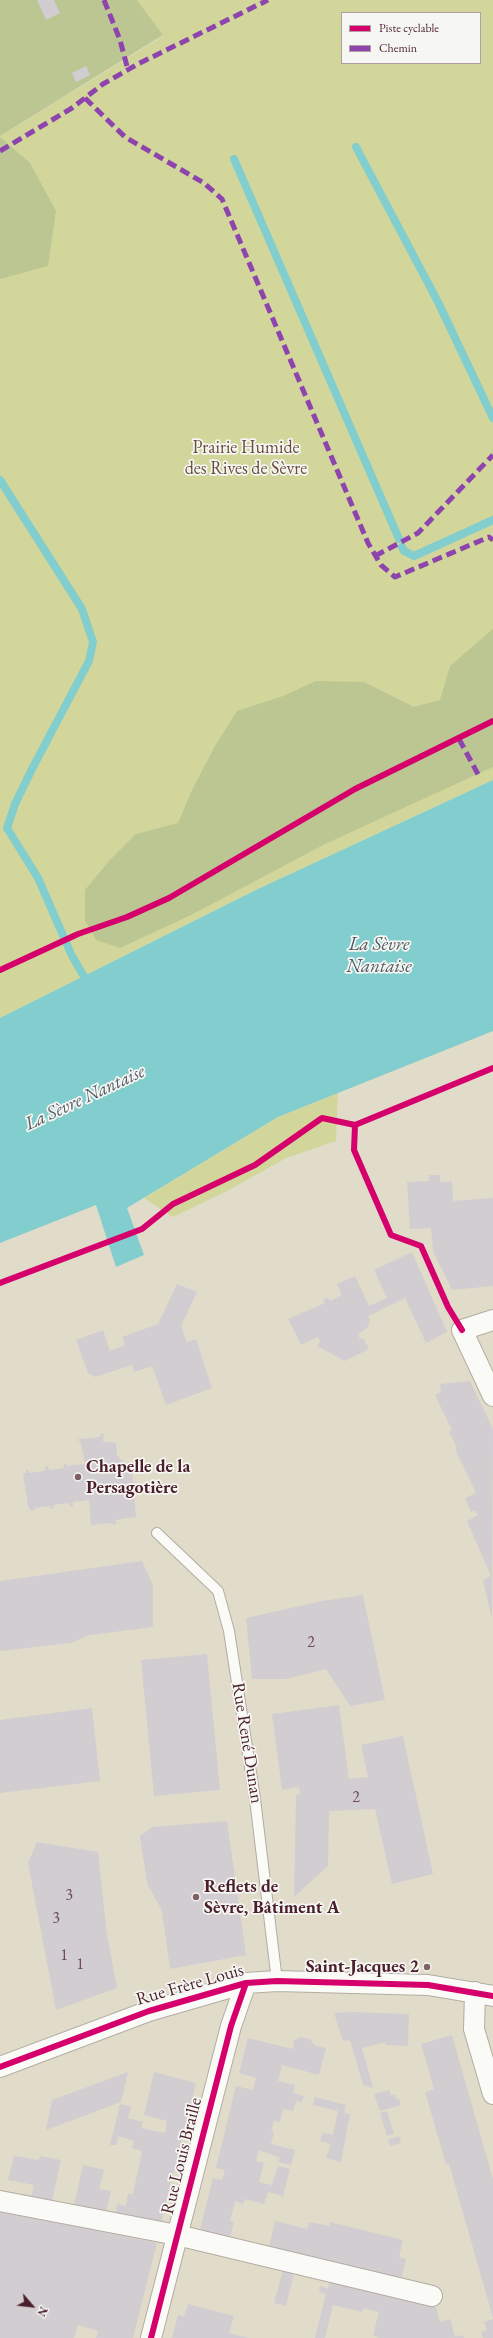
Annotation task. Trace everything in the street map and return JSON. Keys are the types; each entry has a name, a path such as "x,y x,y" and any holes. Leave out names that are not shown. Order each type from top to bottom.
{"street":[{"path":"493,1320 462,1330 493,1396"},
{"name":"Rue Frère Louis","path":"0,2067 149,2011 246,1982 277,1981 428,1984 484,1994"},
{"name":"Rue Louis Braille","path":"151,2338 231,2026 246,1982"},
{"path":"484,1994 474,2029 493,2094"},
{"path":"0,2201 177,2235 432,2296"}],"lane":[{"name":"Rue René Dunan","path":"157,1533 218,1591 230,1631 255,1799 277,1981"}],"green space":[{"path":"0,0 137,0 163,35 0,136"},
{"name":"Prairie Humide des Rives de Sèvre","path":"137,0 493,0 493,780 258,889 0,1018 0,136 163,36"},
{"path":"0,137 30,163 56,211 48,266 0,279"},
{"path":"493,629 493,767 325,844 193,914 120,948 96,940 85,920 85,890 109,861 136,834 178,823 192,790 215,746 237,711 283,696 316,681 364,682 414,707 440,700 450,666"},
{"path":"338,1093 336,1141 286,1158 229,1190 173,1217 144,1198 278,1117"}],"water":[{"name":"La Sèvre Nantaise","path":"493,780 493,1031 278,1117 127,1208 144,1255 116,1267 96,1205 0,1243 0,1018 258,889"}],"building":[{"path":"37,0 54,0 60,13 46,20"},
{"path":"86,66 90,75 76,82 72,73"},
{"path":"429,1175 440,1175 440,1182 452,1181 453,1201 493,1198 493,1286 452,1290 433,1251 431,1228 410,1229 407,1182 429,1181"},
{"path":"412,1252 447,1332 426,1343 405,1298 368,1316 370,1320 367,1328 358,1334 360,1339 363,1338 369,1349 345,1361 317,1346 320,1342 318,1337 301,1345 288,1319 325,1303 323,1300 328,1297 330,1301 342,1295 337,1284 355,1276 369,1306 387,1298 374,1270"},
{"path":"177,1284 197,1292 181,1326 187,1342 196,1339 212,1388 166,1405 152,1366 134,1372 132,1365 95,1377 88,1373 76,1340 103,1330 110,1351 125,1345 122,1337 158,1324"},
{"path":"470,1381 493,1429 492,1619 483,1580 491,1576 467,1521 478,1515 475,1510 471,1512 465,1498 476,1493 455,1449 457,1448 449,1432 452,1430 435,1395 441,1392 440,1384"},
{"name":"Chapelle de la Persagotière","path":"101,1433 104,1434 103,1442 112,1442 116,1444 117,1456 132,1468 133,1482 136,1482 135,1486 132,1485 124,1495 134,1494 136,1517 115,1520 117,1523 114,1525 111,1523 91,1525 89,1500 73,1502 73,1506 69,1506 69,1503 53,1505 54,1508 50,1509 51,1506 35,1508 35,1510 31,1511 28,1506 23,1473 26,1473 26,1470 28,1470 29,1473 45,1471 45,1467 48,1466 49,1470 64,1468 64,1464 67,1464 67,1466 85,1464 81,1443 78,1440 80,1438 100,1437"},
{"path":"142,1561 153,1585 153,1627 90,1635 71,1643 0,1651 0,1581"},
{"path":"363,1595 385,1700 350,1706 326,1669 286,1679 252,1679 246,1618 322,1601"},
{"path":"207,1654 220,1790 154,1796 141,1660"},
{"path":"339,1705 349,1779 368,1777 361,1745 403,1736 433,1874 392,1884 375,1809 329,1811 328,1866 294,1897 296,1795 300,1794 299,1787 282,1790 272,1714"},
{"path":"92,1708 100,1781 0,1793 0,1720"},
{"name":"Reflets de Sèvre, Bâtiment A","path":"227,1821 246,1955 170,1969 162,1911 147,1883 140,1836 152,1827"},
{"path":"37,1842 98,1852 106,1928 117,1988 56,2010 28,1863"},
{"path":"351,2012 409,2014 408,2046 385,2045 386,2042 362,2048 373,2088 363,2085 350,2040 343,2041 334,2013"},
{"path":"452,2035 493,2179 493,2318 449,2164 446,2164 425,2092 434,2089 421,2044"},
{"path":"300,2037 310,2039 314,2045 326,2048 319,2075 282,2065 278,2081 295,2085 293,2093 304,2096 302,2102 296,2101 293,2111 283,2109 280,2122 274,2121 271,2131 274,2132 271,2144 295,2150 291,2165 278,2162 280,2158 259,2150 256,2161 264,2163 259,2182 272,2185 278,2166 290,2169 283,2196 268,2192 264,2204 245,2199 243,2204 235,2201 230,2221 234,2222 230,2237 200,2230 213,2178 222,2180 225,2170 216,2168 236,2086 253,2090 256,2078 239,2073 248,2038 293,2049 294,2040"},
{"path":"128,2072 121,2102 46,2130 52,2100"},
{"path":"154,2072 196,2083 161,2222 116,2213 117,2204 126,2206 128,2194 133,2194 142,2151 132,2148 134,2141 118,2136 116,2145 110,2145 120,2104 131,2106 128,2118 143,2122 141,2128 165,2133 167,2121 144,2115"},
{"path":"389,2090 391,2096 395,2094 396,2099 399,2099 401,2105 380,2111 374,2094"},
{"path":"315,2097 346,2105 344,2113 350,2114 341,2162 326,2158 331,2144 320,2141 323,2133 333,2135 338,2111 313,2105"},
{"path":"387,2111 394,2134 387,2136 380,2113"},
{"path":"399,2136 401,2143 390,2146 388,2140"},
{"path":"14,2156 39,2160 40,2156 61,2160 52,2201 31,2197 34,2185 8,2180"},
{"path":"83,2165 104,2170 99,2189 111,2191 106,2212 74,2205"},
{"path":"0,2211 157,2243 133,2338 96,2338 98,2331 78,2325 74,2338 0,2338"},
{"path":"275,2221 307,2229 309,2222 329,2226 330,2222 403,2240 399,2257 406,2259 401,2279 269,2247"},
{"path":"283,2270 294,2273 286,2306 274,2303"},
{"path":"330,2281 436,2307 440,2322 450,2319 455,2337 463,2335 464,2338 380,2338 373,2335 379,2312 363,2308 362,2312 333,2305 325,2338 315,2338 326,2294 319,2292 320,2286 328,2289"},
{"path":"188,2304 234,2316 229,2333 249,2338 172,2338 178,2315 184,2316"},
{"path":"493,2319 493,2338 483,2338 481,2332 487,2330 484,2322"}],"waterway":[{"path":"356,147 438,302 493,418"},
{"path":"234,159 399,539"},
{"path":"0,480 82,609 93,642 89,661 32,769 15,804 7,828 38,878 72,956 89,985"},
{"path":"402,547 404,551 414,556 493,520"}],"marked path":[{"path":"104,0 120,40 128,70"},
{"path":"0,151 72,108 103,84 138,64 268,0"},
{"path":"85,98 125,137 204,183 222,199 368,543 381,565 395,577 489,537 493,540"},
{"path":"375,556 418,533 493,455"},
{"path":"459,739 479,776"}],"cycle path":[{"path":"0,970 78,934 127,917 169,898 355,789 493,721"},
{"path":"0,1283 142,1229 173,1204 255,1165 322,1118 355,1125 493,1068"},
{"path":"355,1125 354,1150 391,1235 421,1246 448,1307 462,1330"},
{"path":"0,2067 149,2011 246,1983 277,1981 428,1985 493,1996"},
{"path":"151,2338 231,2026 246,1983"}],"place":[{"name":"Chapelle de la Persagotière","path":"78,1477"},
{"name":"Reflets de Sèvre, Bâtiment A","path":"196,1897"},
{"name":"Saint-Jacques 2","path":"427,1967"}]}
